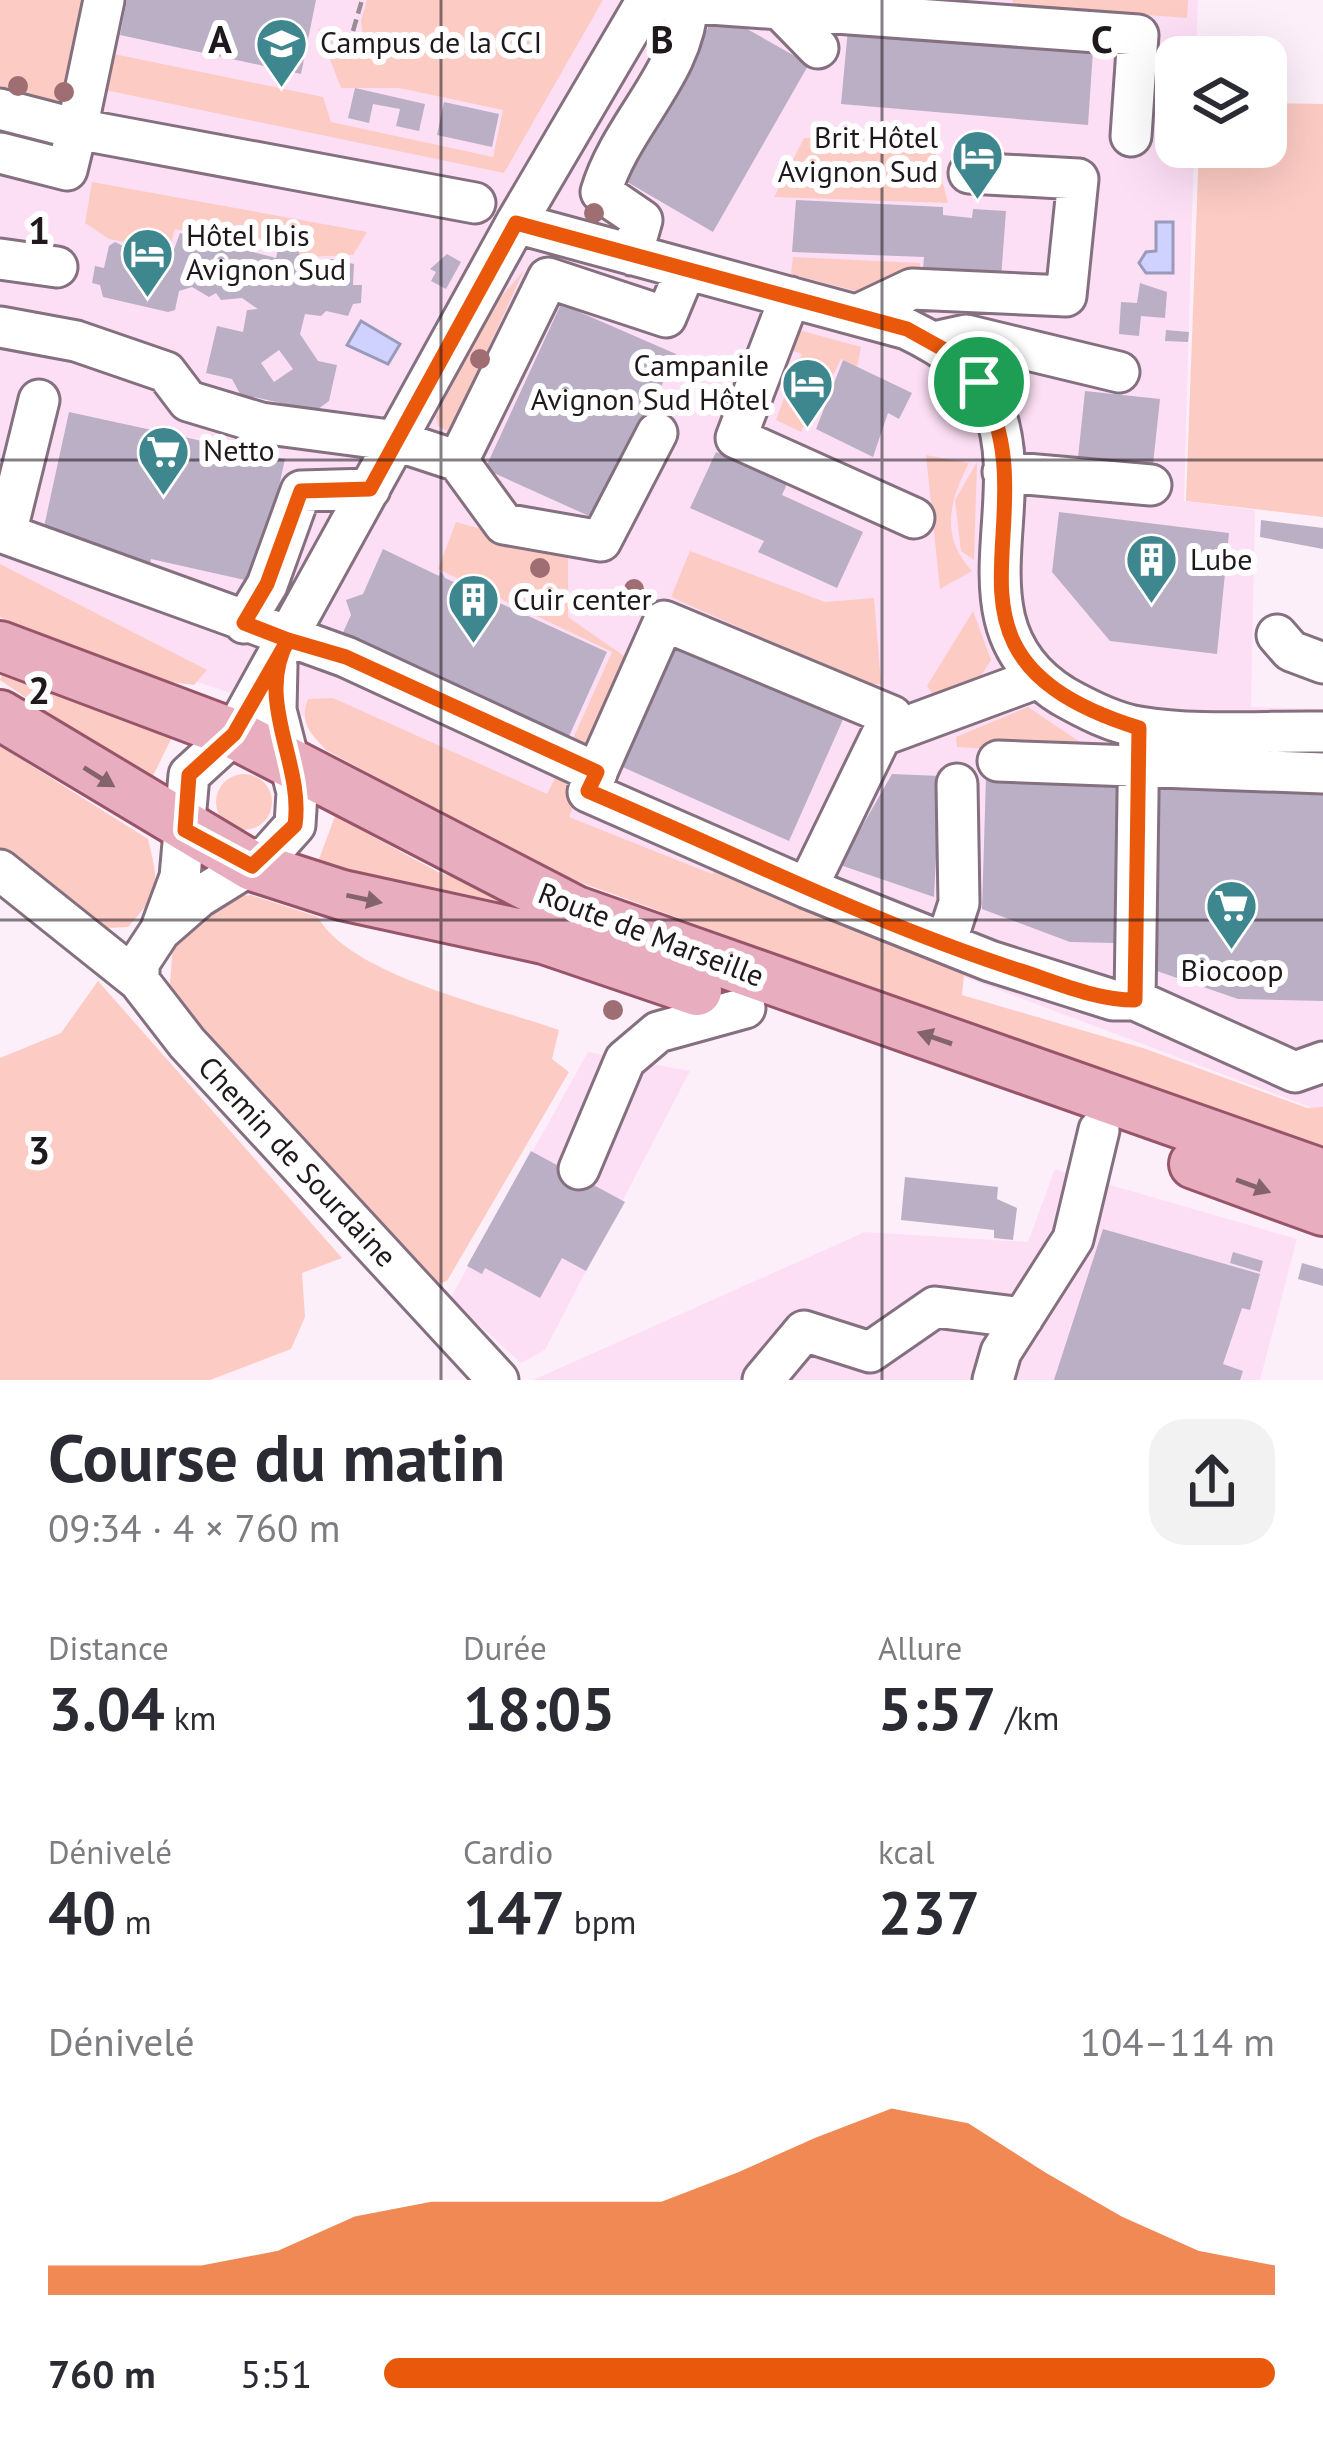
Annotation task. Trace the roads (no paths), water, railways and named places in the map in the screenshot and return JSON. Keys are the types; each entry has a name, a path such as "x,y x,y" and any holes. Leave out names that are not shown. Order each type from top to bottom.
{"main road":[{"name":"Route de Marseille","path":"0,646 234,734 576,911 1323,1174"},
{"name":"Route de Marseille","path":"0,715 252,866 342,895 544,939 1323,1211"}],"street":[{"path":"0,153 67,170 104,0"},
{"path":"140,981 140,963 160,931 180,877 189,775 234,734 516,223 651,0 1138,35 1131,136"},
{"path":"632,255 642,220 601,192 609,165 687,37 688,2"},
{"path":"779,8 818,48"},
{"path":"0,109 77,129 475,203"},
{"path":"857,315 913,289 1066,296 1078,179 969,173"},
{"path":"516,223 857,315 934,342 961,359 992,406 1003,472 1001,608 1021,655 1038,678 1138,747 1323,773"},
{"path":"0,259 57,267"},
{"path":"458,461 548,278 667,317 686,269"},
{"path":"790,297 736,438 914,518"},
{"path":"0,327 76,341 166,372 188,401 261,423 397,441 458,461 504,524 601,541 656,433"},
{"path":"934,342 966,335 1119,372"},
{"path":"39,400 6,534 244,623 283,650 346,657 597,772"},
{"path":"1003,472 1151,485"},
{"path":"244,623 267,584 301,491 370,489"},
{"path":"1038,678 892,715 664,621 588,791 946,944 1113,1000 1135,1000 1295,1072 1320,1067"},
{"path":"1276,635 1291,652 1323,663"},
{"path":"178,714 217,703 283,650"},
{"path":"160,931 200,897 252,866 295,825 291,761 276,710 283,650"},
{"path":"807,888 892,715"},
{"path":"998,761 1323,732"},
{"path":"1135,1000 1138,747"},
{"path":"946,944 959,903 957,784"},
{"name":"Chemin de Sourdaine","path":"0,870 140,981 187,1043 498,1380"},
{"path":"579,1169 625,1060 658,1032 745,1007"},
{"path":"993,1380 1001,1352 1073,1239 1100,1130"},
{"path":"763,1380 804,1331 870,1352 935,1307 1023,1318"}],"water":[{"path":"1156,222 1173,222 1173,273 1146,273 1139,263 1146,252 1156,251"},
{"path":"361,321 400,344 388,364 347,345"}],"place":[{"name":"Campus de la CCI","path":"281,89"},
{"name":"Brit Hôtel Avignon Sud","path":"977,201"},
{"name":"Hôtel Ibis Avignon Sud","path":"147,299"},
{"name":"Campanile Avignon Sud Hôtel","path":"808,429"},
{"name":"Netto","path":"164,497"},
{"name":"Lube","path":"1151,606"},
{"name":"Cuir center","path":"474,646"},
{"name":"Biocoop","path":"1232,952"}]}
